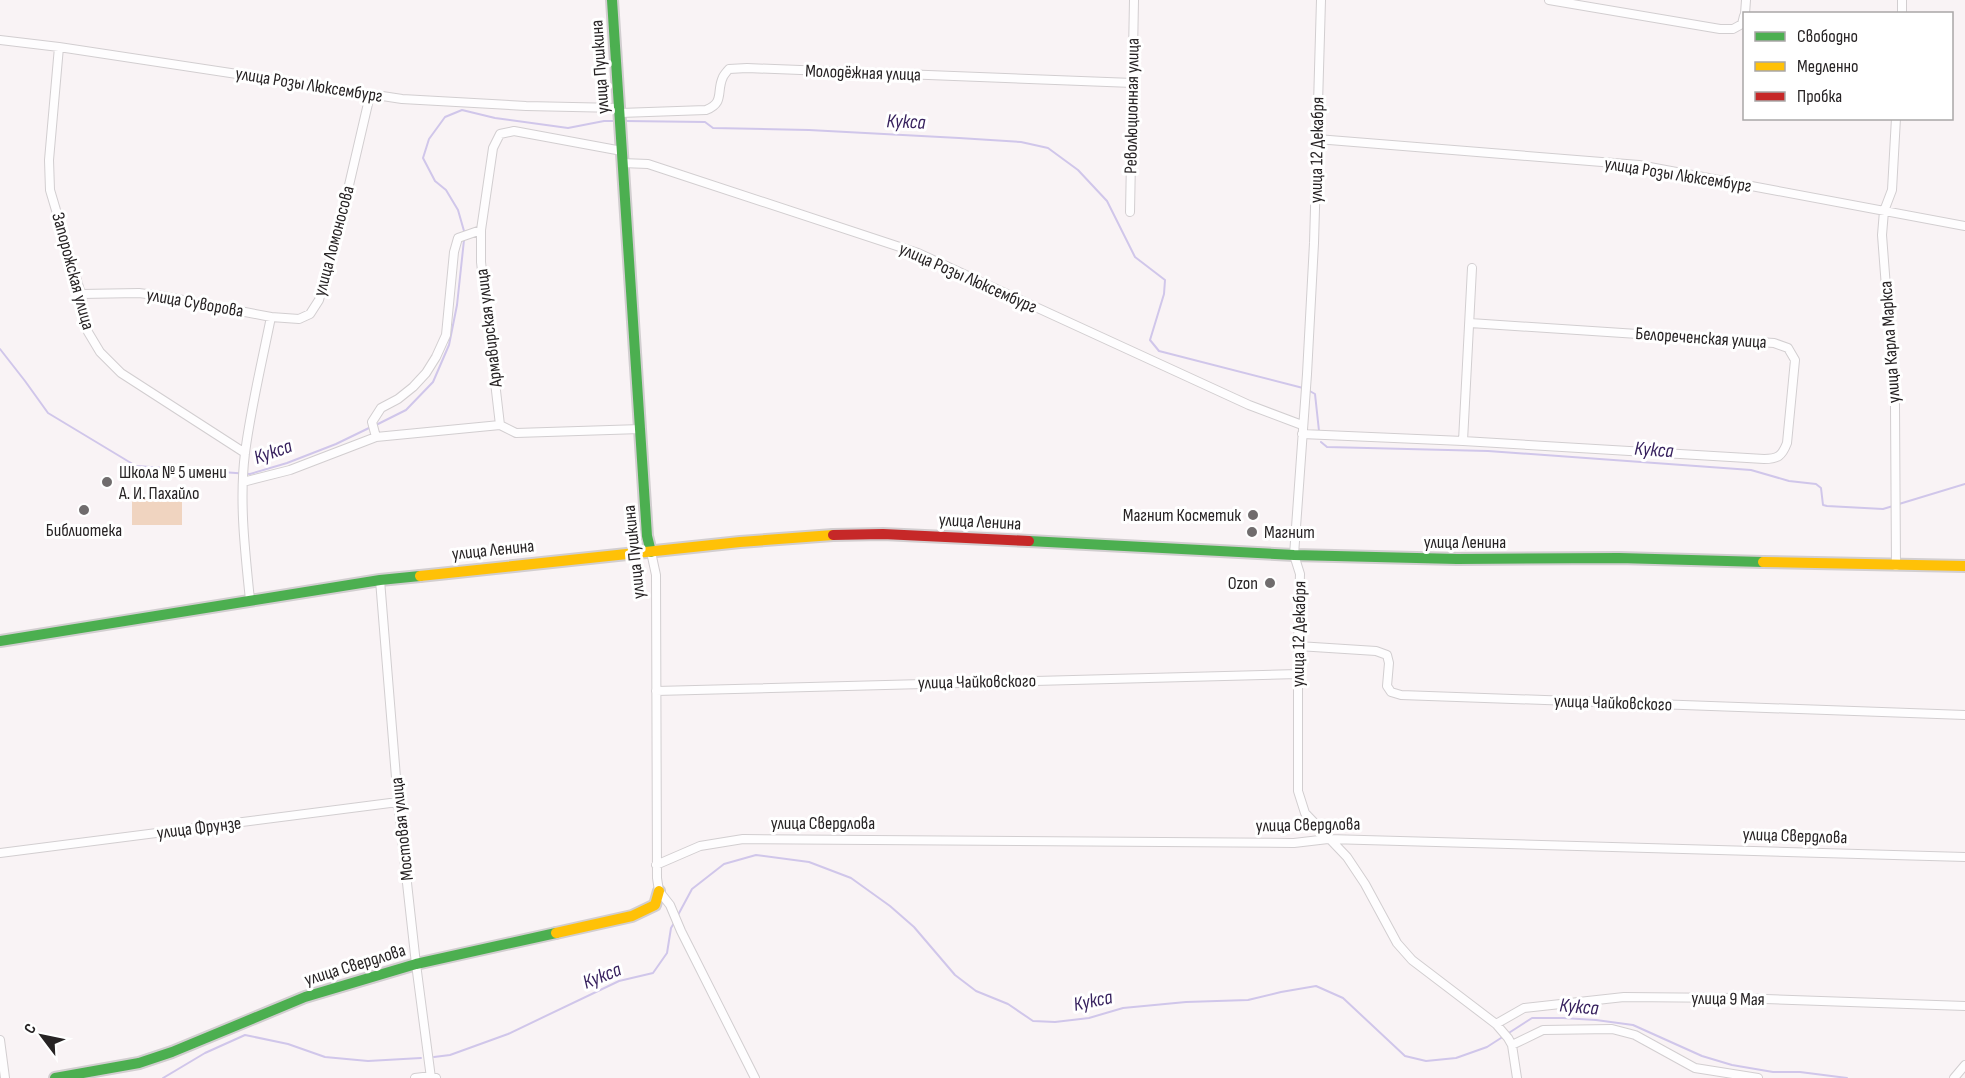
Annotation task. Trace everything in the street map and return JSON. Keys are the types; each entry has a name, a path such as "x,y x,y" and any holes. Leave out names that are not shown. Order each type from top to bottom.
{"street":[{"name":"улица Пушкина","path":"612,0 647,536 656,575 656,865 659,891"},
{"name":"Революционная улица","path":"1130,212 1134,0"},
{"name":"улица 12 Декабря","path":"1321,0 1314,243 1294,555 1300,574 1298,791 1305,813 1347,857 1365,884 1397,943 1412,960 1498,1027 1510,1042 1517,1078"},
{"path":"1549,0 1720,29 1733,29 1743,21"},
{"name":"улица Розы Люксембург","path":"0,40 402,99 526,106 620,117"},
{"name":"Запорожская улица","path":"59,47 49,160 50,190 81,294 88,332 100,352 121,373 245,453"},
{"name":"Молодёжная улица","path":"620,117 706,110 714,107 718,100 723,77 729,69 1133,83"},
{"name":"улица Ломоносова","path":"271,317 299,319 310,314 319,300 370,95"},
{"name":"улица Карла Маркса","path":"1896,120 1892,190 1884,211 1882,234 1895,405 1896,566"},
{"name":"Армавирская улица","path":"500,424 481,262 480,230 493,148 500,134 514,131 622,152"},
{"name":"улица Розы Люксембург","path":"1317,139 1639,165 1965,226"},
{"name":"улица Розы Люксембург","path":"622,163 648,164 918,253 1249,405 1302,425"},
{"name":"Армавирская улица","path":"375,429 381,408 398,399 413,387 436,357 446,335 454,252 458,238 480,230"},
{"path":"1463,441 1472,268"},
{"name":"улица Суворова","path":"81,294 139,293 271,317"},
{"path":"250,600 243,511 243,477 245,453 271,317"},
{"name":"Белореченская улица","path":"1302,434 1776,459 1784,453 1787,443 1795,360 1788,348 1774,343 1470,323"},
{"name":"Армавирская улица","path":"243,477 290,470 375,429 500,424 516,433 641,429"},
{"name":"улица Ленина","path":"0,641 380,580 516,564 817,535 882,534 1294,555 1457,559 1619,558 1965,566"},
{"name":"Мостовая улица","path":"380,580 398,802 416,964 433,1077"},
{"name":"улица Чайковского","path":"1298,646 1376,651 1387,655 1389,663 1387,686 1391,692 1401,695 1965,715"},
{"name":"улица Чайковского","path":"656,691 1298,674"},
{"name":"улица Фрунзе","path":"0,853 398,802"},
{"name":"улица Свердлова","path":"656,865 700,846 743,839 1282,843 1328,839 1965,857"},
{"path":"659,891 670,905 681,932 754,1078"},
{"name":"улица Свердлова","path":"55,1078 140,1063 305,997 416,964 632,916 655,905 659,891"},
{"name":"улица 9 Мая","path":"1498,1027 1524,1008 1624,998 1737,998 1965,1006"},
{"path":"1510,1042 1543,1030 1612,1029 1635,1035 1695,1068 1758,1078"},
{"path":"0,1040 5,1078"},
{"path":"1954,1078 1965,1065"},
{"path":"415,1078 433,1077"}],"shaded area":[{"path":"132,499 182,499 182,525 132,525"}],"waterway":[{"name":"Кукса","path":"464,231 458,210 446,190 435,181 423,158 429,139 445,117 462,110 495,118 568,128 616,121"},
{"name":"Кукса","path":"625,121 705,122 713,128 809,130 959,138 1021,142 1048,148 1078,170 1107,201 1135,257 1165,280 1164,294 1150,340 1159,351 1303,388"},
{"name":"Кукса","path":"376,425 406,410 433,382 449,345 457,305 464,240"},
{"name":"Кукса","path":"0,349 48,413 136,466 250,474 287,463 336,444 371,427"},
{"name":"Кукса","path":"1308,390 1315,394 1319,431"},
{"name":"Кукса","path":"1321,442 1327,447 1488,451 1751,470 1789,481 1816,484 1821,488 1823,505 1883,509 1893,506"},
{"name":"Кукса","path":"1899,504 1965,484"},
{"name":"Кукса","path":"678,915 692,889 724,864 756,855 809,862 851,878 890,906 914,927 955,975 976,991 1008,1004 1033,1021 1055,1022 1089,1018 1123,1008 1186,1002 1248,1000 1316,986 1343,998 1405,1056 1426,1061 1456,1058 1487,1047 1532,1018 1563,1018 1633,1025 1702,1056 1732,1065 1773,1072 1800,1072 1847,1078"},
{"name":"Кукса","path":"434,1057 450,1055 508,1034 619,981 653,973 667,953 674,923"},
{"name":"Кукса","path":"163,1078 205,1053 245,1035 288,1044 325,1057 368,1061 421,1058"}],"traffic: fast":[{"path":"612,0 647,536 651,552"},
{"path":"1029,541 1294,555 1457,559 1619,558 1763,562"},
{"path":"0,641 380,580 420,576"},
{"path":"55,1078 139,1063 172,1052 305,997 416,964 556,933"}],"traffic: slow":[{"path":"420,576 740,542 833,535"},
{"path":"1763,562 1965,566"},
{"path":"556,933 632,916 655,905 659,891"}],"traffic: jam":[{"path":"833,535 883,534 1029,541"}],"place":[{"name":"Школа № 5 имени А. И. Пахайло","path":"107,482"},
{"name":"Библиотека","path":"84,510"},
{"name":"Магнит Косметик","path":"1253,515"},
{"name":"Магнит","path":"1252,532"},
{"name":"Ozon","path":"1270,583"}]}
